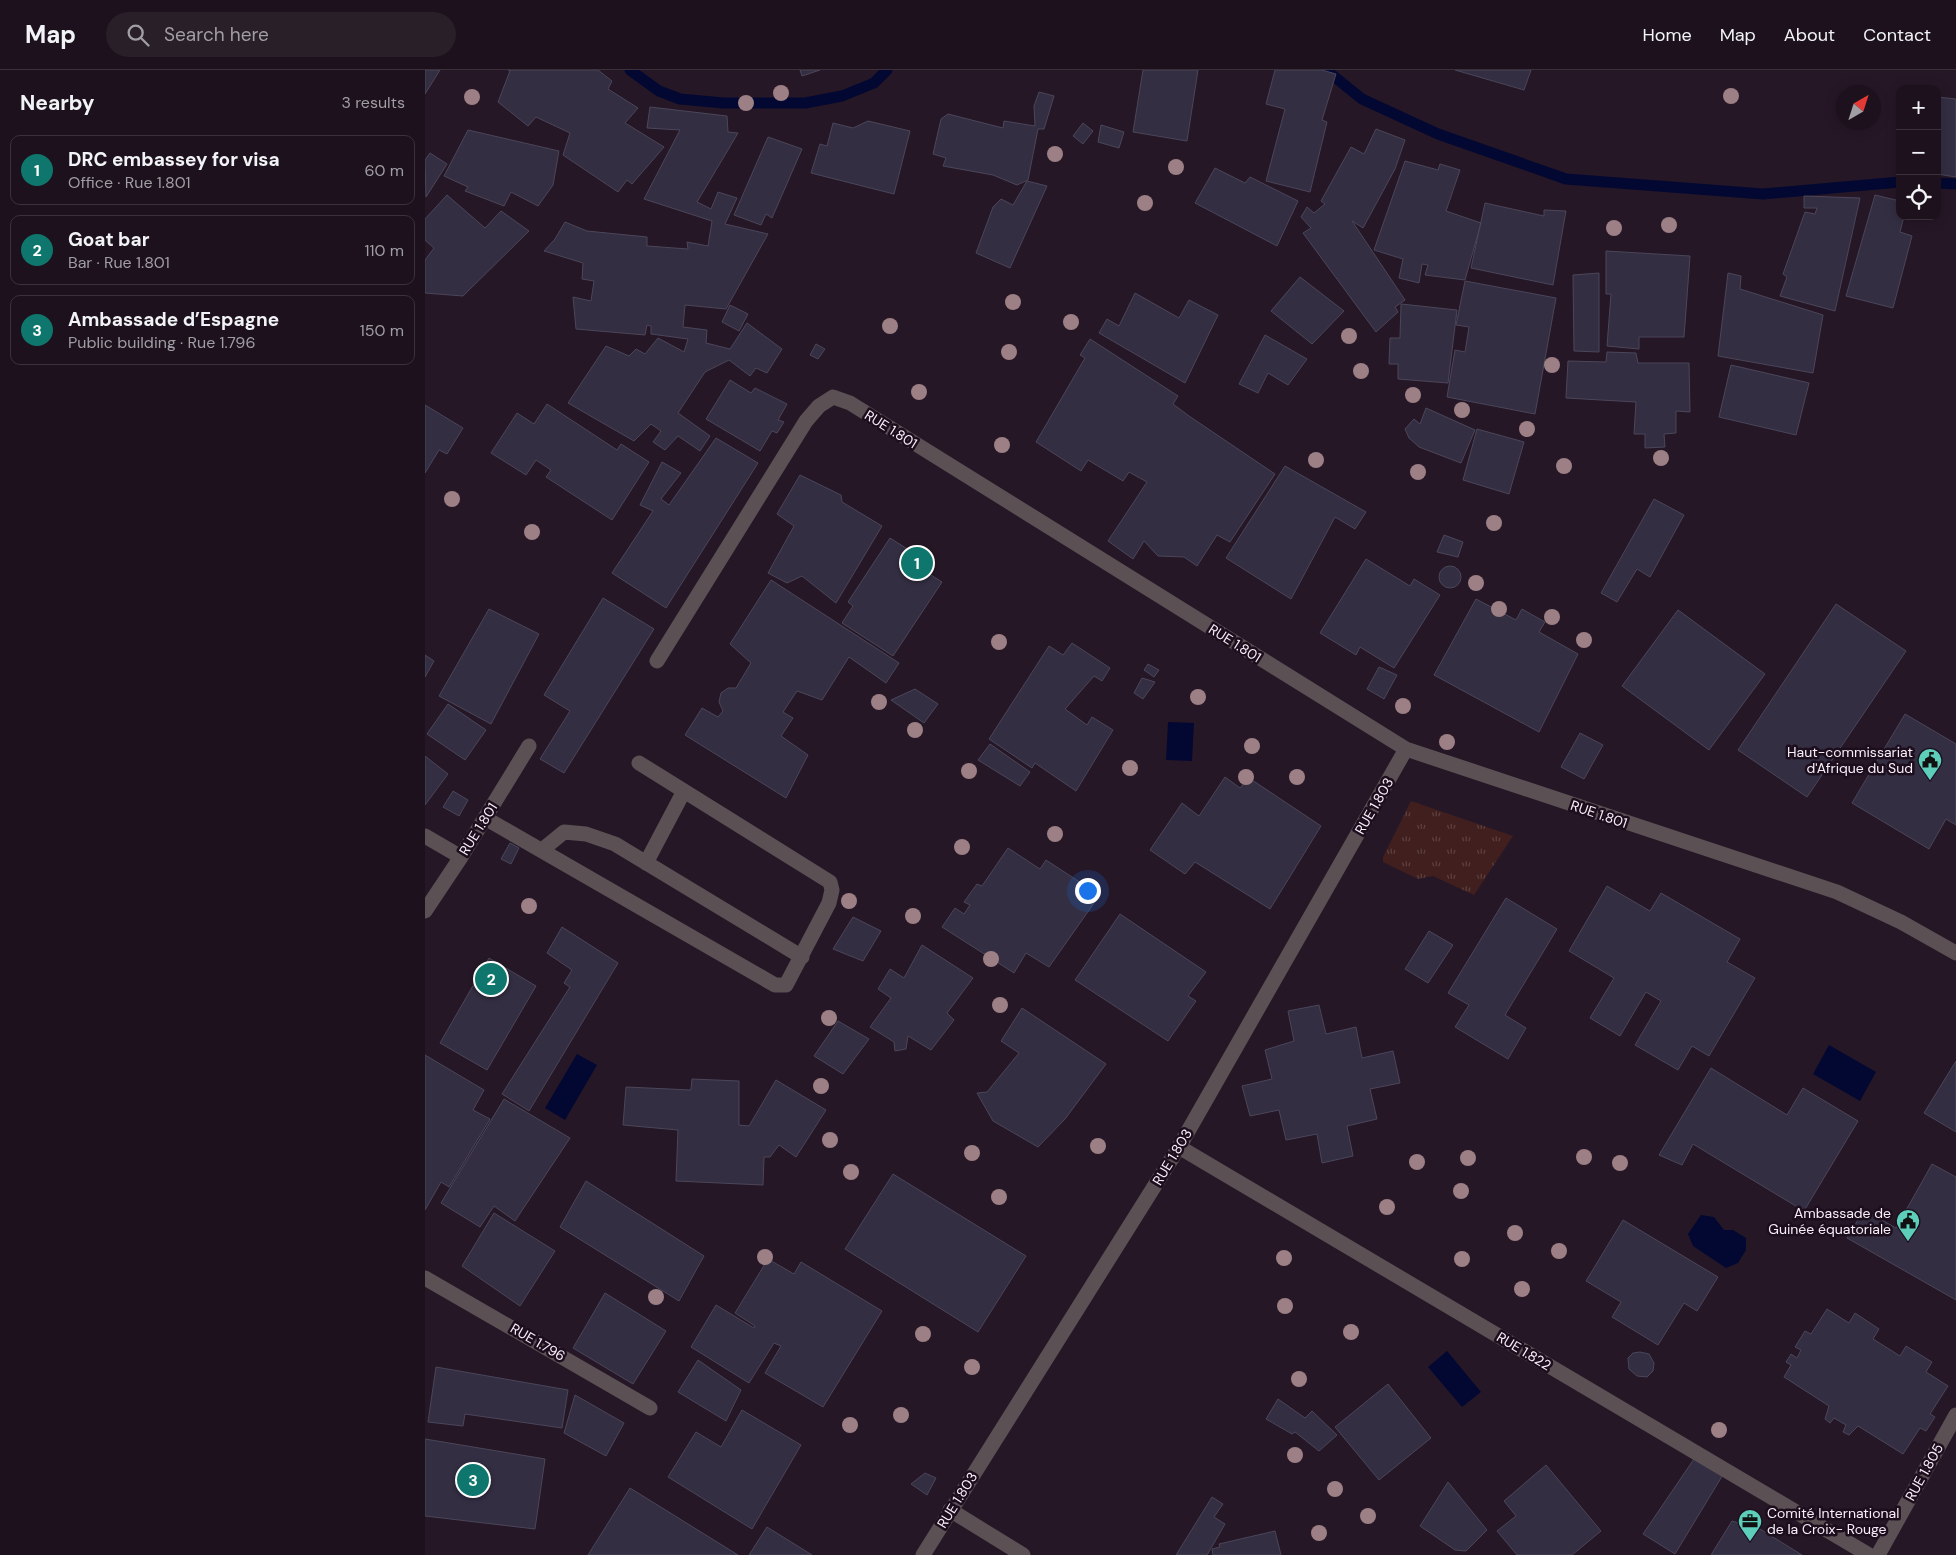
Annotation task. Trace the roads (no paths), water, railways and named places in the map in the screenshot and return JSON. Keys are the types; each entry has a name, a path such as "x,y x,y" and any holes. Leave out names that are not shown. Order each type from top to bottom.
{"street":[{"name":"RUE 1.801","path":"657,661 806,422 819,406 833,397 850,403 1406,749 1837,892 1901,922 1956,953"},
{"name":"RUE 1.801","path":"425,910 461,857 529,746"},
{"name":"RUE 1.803","path":"923,1555 1179,1147 1406,749"},
{"path":"485,818 775,985 786,985 829,903 832,890 830,882 639,763"},
{"path":"646,863 684,791"},
{"path":"542,850 564,832 587,834 615,844 802,957"},
{"path":"425,836 461,857"},
{"name":"RUE 1.822","path":"1179,1147 1869,1555"},
{"name":"RUE 1.796","path":"425,1278 650,1408"},
{"name":"RUE 1.805","path":"1877,1555 1956,1415"},
{"path":"951,1510 1023,1555"}],"water":[{"path":"1168,722 1194,723 1192,761 1166,760"},
{"path":"1829,1045 1876,1072 1860,1101 1813,1074"},
{"path":"577,1054 597,1065 565,1120 545,1108"},
{"path":"1701,1215 1714,1217 1724,1230 1733,1230 1746,1238 1746,1250 1738,1263 1726,1268 1693,1246 1688,1234"},
{"path":"1447,1351 1481,1392 1462,1407 1428,1367"}],"waterway":[{"path":"630,70 659,91 680,99 724,103 805,103 842,96 874,83 887,70"},
{"path":"1326,70 1362,99 1438,134 1566,179 1763,194 1896,182"},
{"path":"1941,183 1956,184"}],"place":[{"name":"DRC embassey for visa","path":"917,563"},
{"name":"Haut-commissariat d'Afrique du Sud","path":"1930,781"},
{"name":"Goat bar","path":"491,979"},
{"name":"Ambassade de Guinée équatoriale","path":"1908,1242"},
{"name":"Ambassade d’Espagne","path":"473,1480"},
{"name":"Comité International de la Croix- Rouge","path":"1750,1542"}]}
